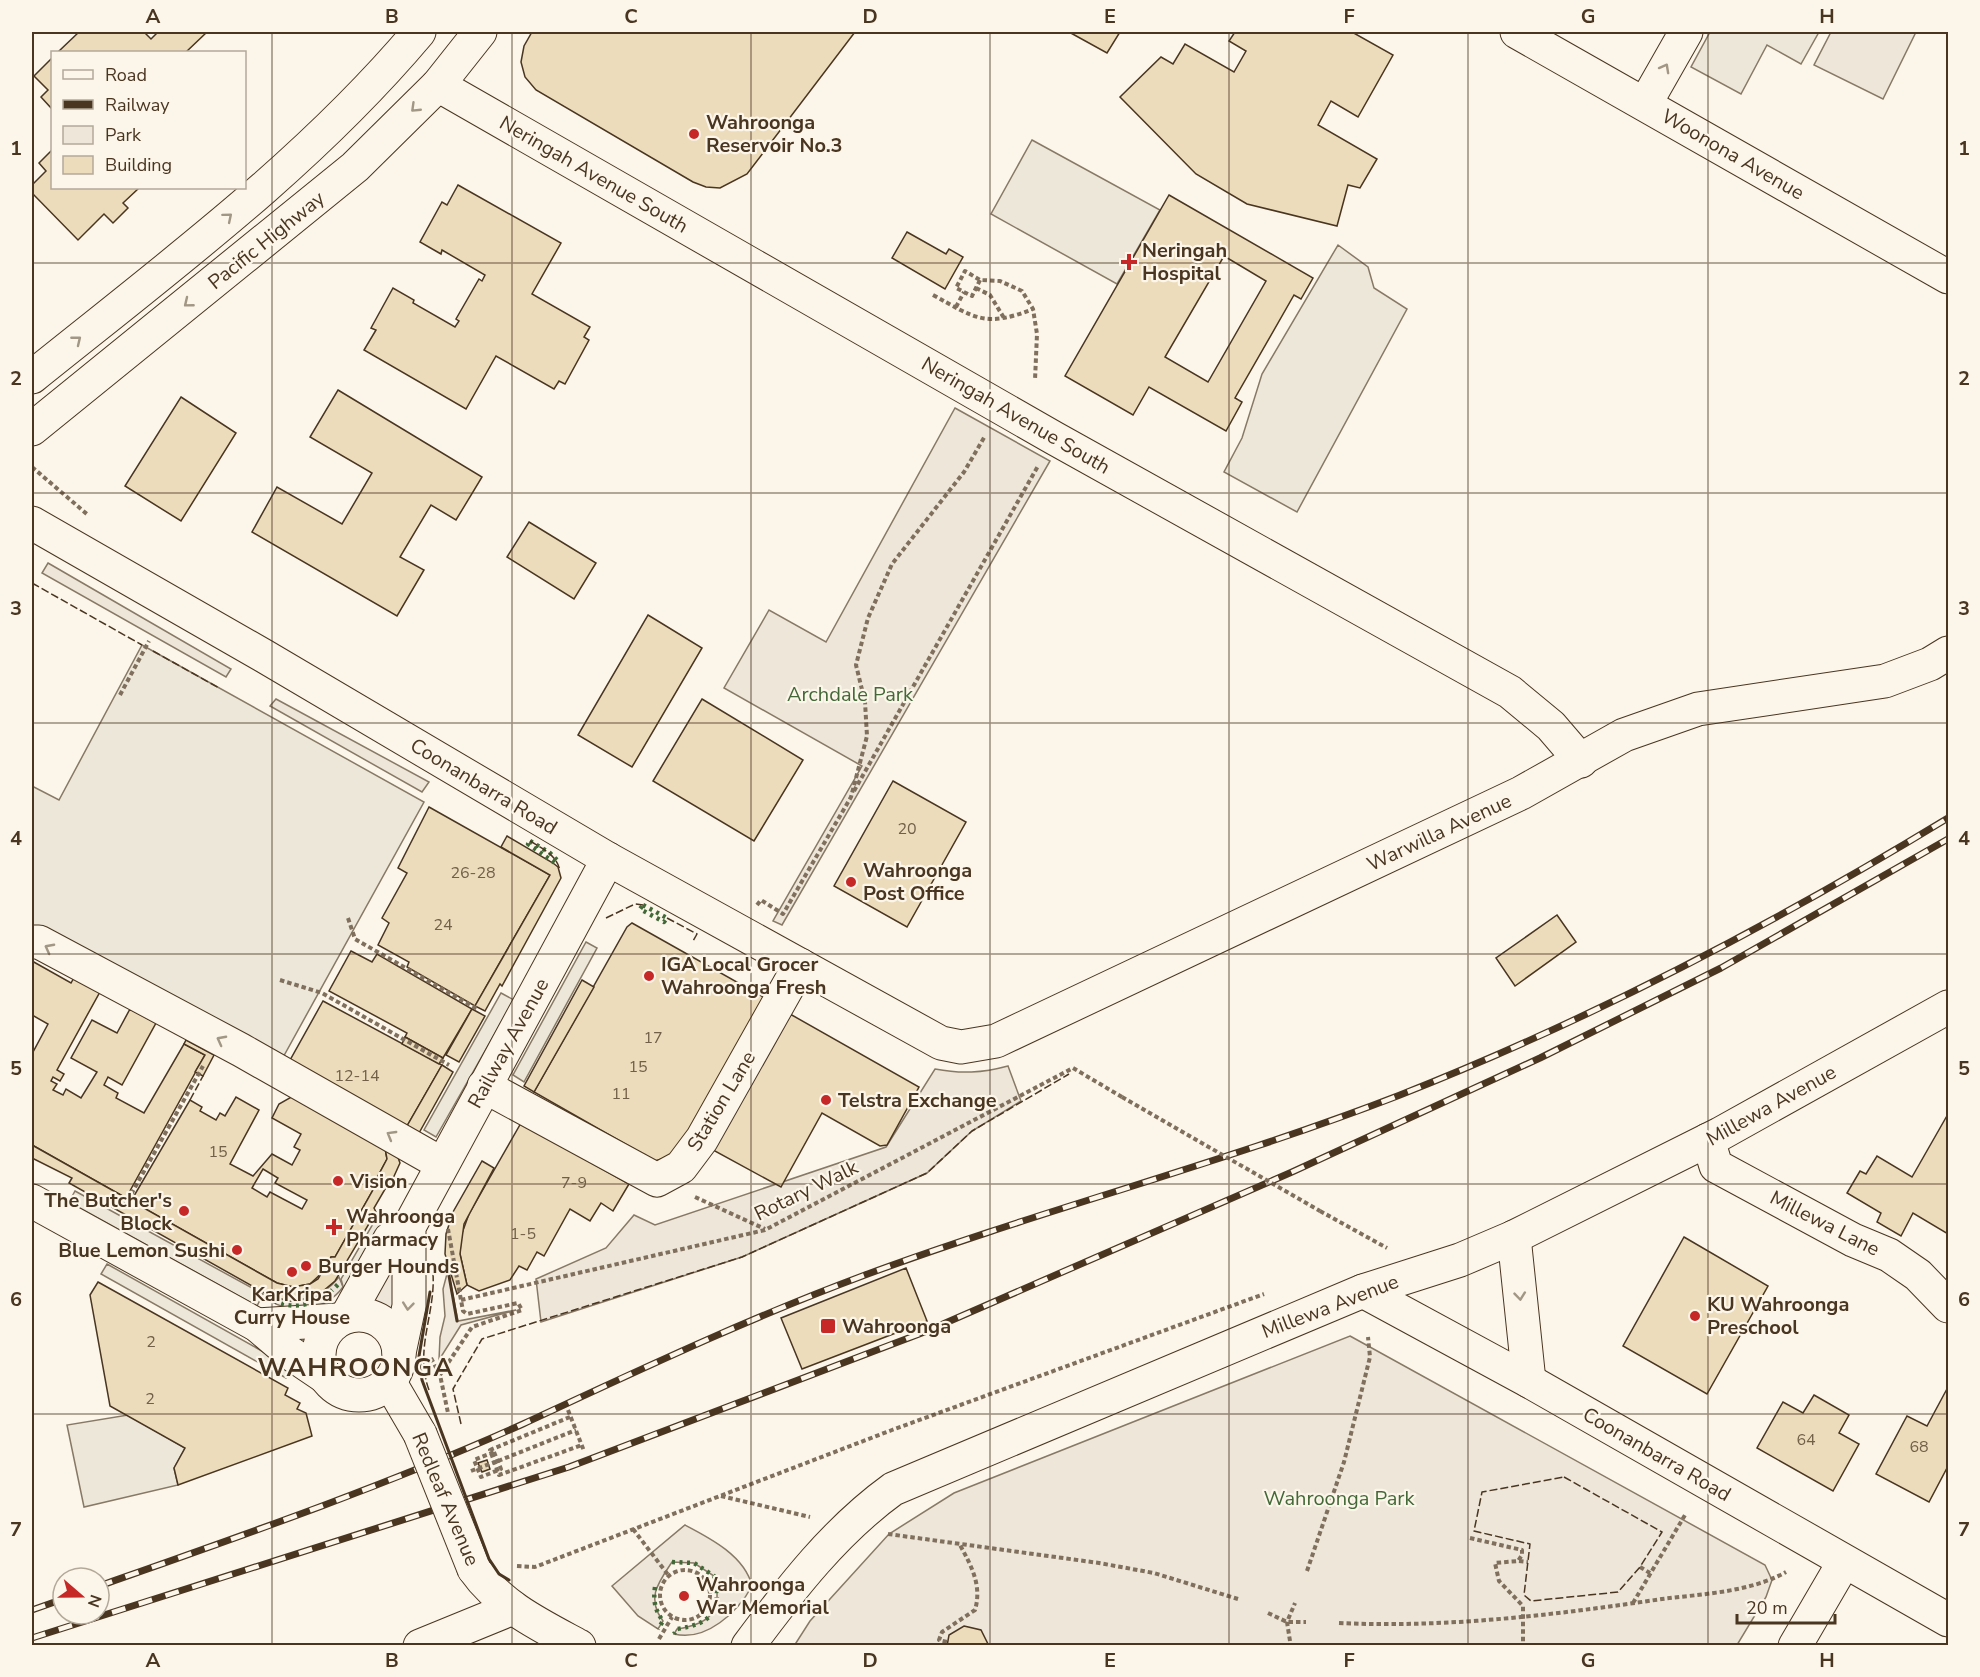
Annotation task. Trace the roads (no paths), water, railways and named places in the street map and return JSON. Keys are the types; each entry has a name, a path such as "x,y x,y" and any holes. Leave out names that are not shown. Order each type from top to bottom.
{"main road":[{"name":"Pacific Highway","path":"32,377 322,137 418,32"},
{"name":"Pacific Highway","path":"32,429 355,167 438,85 480,32"},
{"name":"Woonona Avenue","path":"1517,32 1948,277"},
{"path":"1645,104 1686,32"},
{"name":"Neringah Avenue South","path":"438,85 1054,438 1510,692 1551,726 1581,761"},
{"name":"Coonanbarra Road","path":"32,523 264,656 609,859 941,1043"},
{"name":"Warwilla Avenue","path":"941,1043 961,1047 996,1041 1521,793 1624,735 1698,709 1885,681 1930,664 1948,653"},
{"name":"Railway Avenue","path":"394,1367 409,1306 409,1227 609,859"},
{"path":"32,942 39,942 218,1038 442,1164"},
{"name":"Station Lane","path":"484,1086 657,1180 681,1167 702,1139 800,965"},
{"name":"Millewa Avenue","path":"748,1646 780,1603 848,1525 893,1489 923,1474 1363,1291 1460,1260 1514,1238 1708,1140 1948,1007"},
{"name":"Millewa Lane","path":"1708,1140 1716,1166 1853,1240 1888,1255 1918,1275 1948,1306"},
{"path":"32,1201 257,1325 340,1391 361,1396 371,1394 394,1367 393,1333 386,1325 368,1316 257,1325"},
{"name":"Railway Avenue","path":"343,1318 390,1239 409,1227"},
{"path":"1514,1238 1529,1381"},
{"name":"Coonanbarra Road","path":"1363,1291 1529,1381 1948,1620"},
{"path":"324,1376 318,1356 323,1335 343,1318"},
{"name":"Redleaf Avenue","path":"394,1367 474,1569 495,1593 513,1608 579,1646"},
{"path":"1795,1646 1844,1562"},
{"path":"420,1646 513,1608"}],"railway":[{"path":"111,1582 312,1510 471,1447 735,1327 865,1275 931,1251 1334,1120 1471,1066 1680,968 1816,895 1948,818"},
{"path":"32,1638 569,1467 927,1331 1292,1172 1540,1058 1721,968 1948,839"},
{"path":"32,1610 51,1603"}],"place":[{"name":"Wahroonga Reservoir No.3","path":"694,134"},
{"name":"Neringah Hospital","path":"1129,262"},
{"name":"Wahroonga Post Office","path":"851,882"},
{"name":"IGA Local Grocer Wahroonga Fresh","path":"649,976"},
{"name":"Telstra Exchange","path":"826,1100"},
{"name":"Vision","path":"338,1181"},
{"name":"The Butcher's Block","path":"184,1211"},
{"name":"Wahroonga Pharmacy","path":"334,1227"},
{"name":"Blue Lemon Sushi","path":"237,1250"},
{"name":"Burger Hounds","path":"306,1266"},
{"name":"KarKripa Curry House","path":"292,1272"},
{"name":"KU Wahroonga Preschool","path":"1695,1316"},
{"name":"Wahroonga","path":"828,1326"},
{"name":"Wahroonga War Memorial","path":"684,1596"}],"district":[{"name":"WAHROONGA","path":"356,1367"}],"park label":[{"name":"Archdale Park","path":"850,694"},
{"name":"Wahroonga Park","path":"1339,1498"}]}
